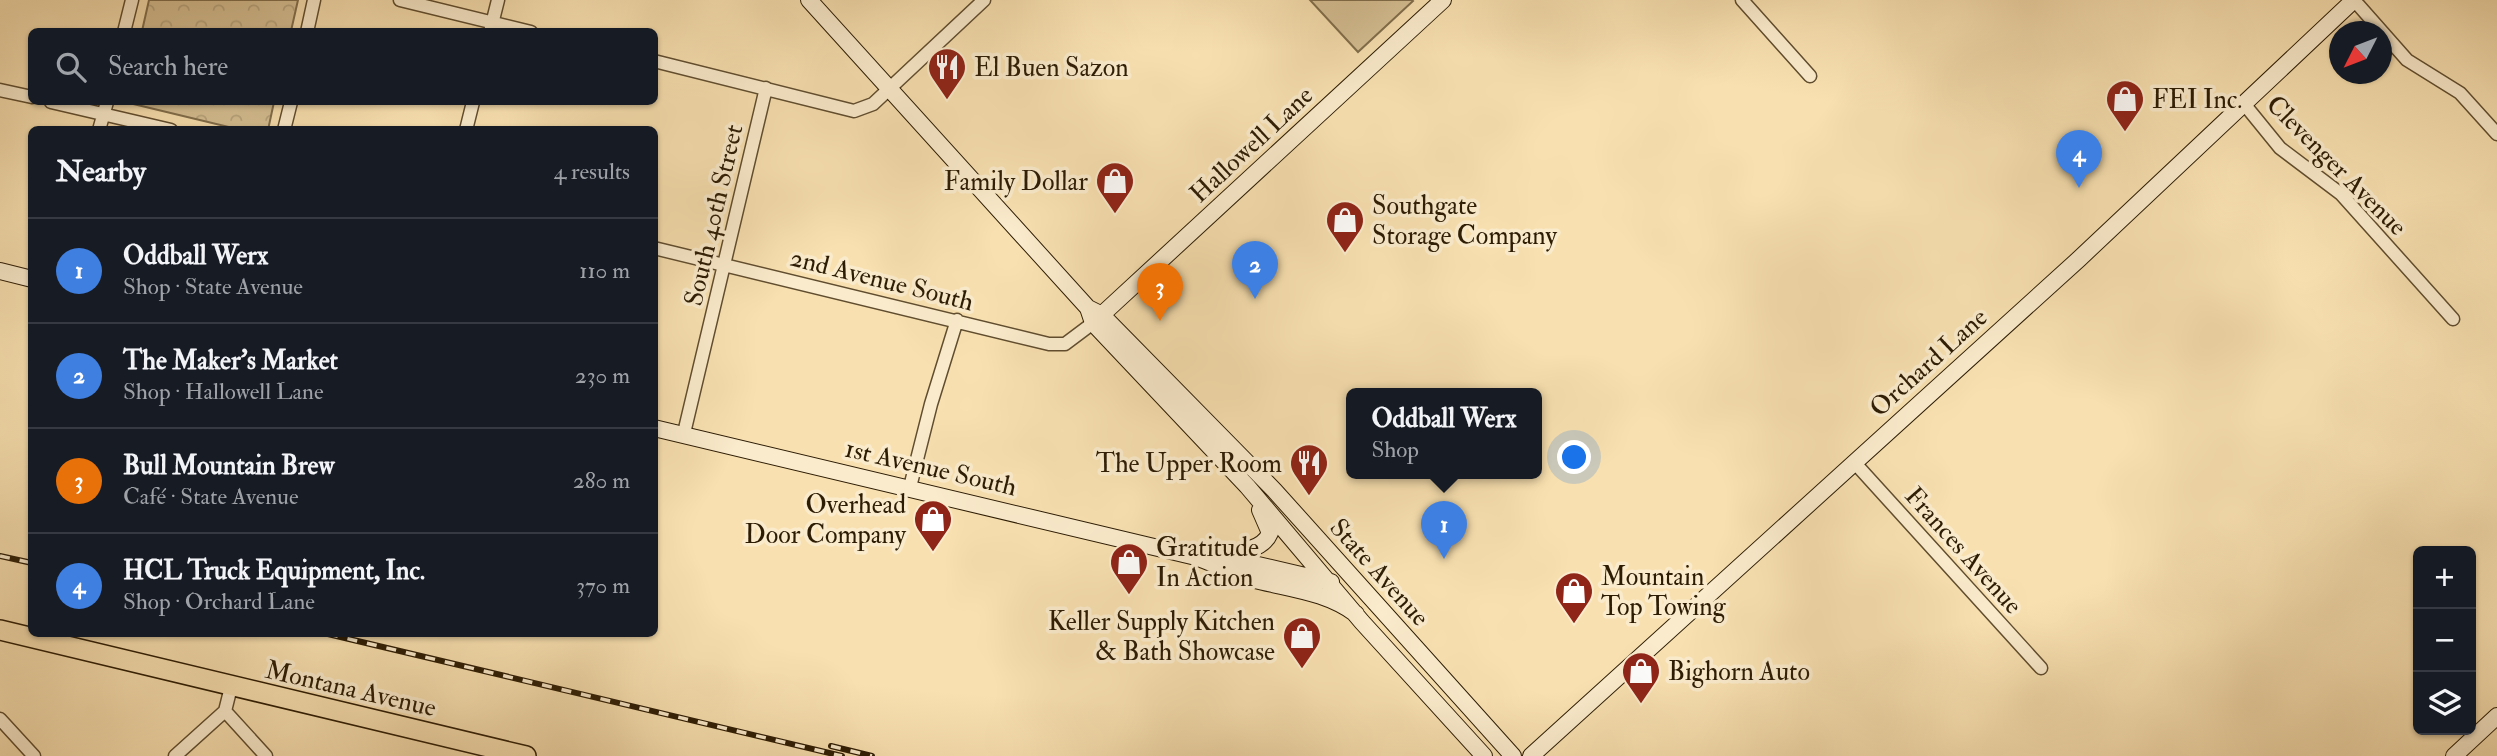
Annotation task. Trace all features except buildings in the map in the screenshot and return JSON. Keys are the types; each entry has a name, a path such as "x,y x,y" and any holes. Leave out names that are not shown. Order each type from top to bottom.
{"main road":[{"name":"Montana Avenue","path":"0,630 28,637"},
{"name":"Montana Avenue","path":"28,637 518,755"}],"street":[{"path":"125,28 132,0"},
{"path":"308,28 314,0"},
{"path":"400,0 491,27 498,0"},
{"name":"State Avenue","path":"809,0 1247,486 1356,614 1484,756"},
{"path":"658,62 854,111 873,104 984,0"},
{"name":"Hallowell Lane","path":"1094,315 1443,0"},
{"path":"1742,0 1810,76"},
{"path":"2354,0 2407,60 2460,93 2497,134"},
{"name":"Orchard Lane","path":"1531,756 2079,259 2354,0"},
{"name":"South 40th Street","path":"684,433 766,88"},
{"path":"0,90 28,96"},
{"path":"83,105 105,107 160,126"},
{"path":"285,126 290,105"},
{"path":"467,126 472,105"},
{"name":"Clevenger Avenue","path":"2245,105 2280,148 2341,194 2453,319"},
{"path":"100,126 105,107"},
{"name":"2nd Avenue South","path":"658,249 1049,344 1065,344 1094,315"},
{"path":"0,271 28,278"},
{"name":"State Avenue","path":"1094,315 1273,490 1513,756"},
{"path":"910,487 957,320"},
{"name":"1st Avenue South","path":"658,429 1196,556 1245,562 1343,586 1356,593 1448,685"},
{"name":"Frances Avenue","path":"1854,462 2040,668"},
{"path":"1196,556 1253,548 1269,538 1268,526 1247,486"},
{"name":"1st Avenue South","path":"1196,556 1250,578 1335,600 1356,614"},
{"path":"175,756 225,711 231,687"},
{"path":"225,711 266,756"},
{"path":"2454,756 2497,716"},
{"path":"0,719 33,756"}],"green space":[{"path":"149,0 298,0 292,28 143,28"},
{"path":"1310,0 1412,0 1413,1 1358,52"},
{"path":"137,105 273,105 269,126 225,126"}],"railway":[{"path":"0,556 28,562"},
{"path":"341,637 842,756"},
{"path":"831,746 872,756"}],"place":[{"name":"El Buen Sazon","path":"947,101"},
{"name":"FEI Inc.","path":"2125,133"},
{"name":"HCL Truck Equipment, Inc.","path":"2079,188"},
{"name":"Family Dollar","path":"1115,215"},
{"name":"Southgate Storage Company","path":"1345,254"},
{"name":"The Maker's Market","path":"1255,299"},
{"name":"Bull Mountain Brew","path":"1160,321"},
{"name":"The Upper Room","path":"1309,497"},
{"name":"Overhead Door Company","path":"933,553"},
{"name":"Oddball Werx","path":"1444,559"},
{"name":"Gratitude In Action","path":"1129,596"},
{"name":"Mountain Top Towing","path":"1574,625"},
{"name":"Keller Supply Kitchen & Bath Showcase","path":"1302,670"},
{"name":"Bighorn Auto","path":"1641,705"}]}
